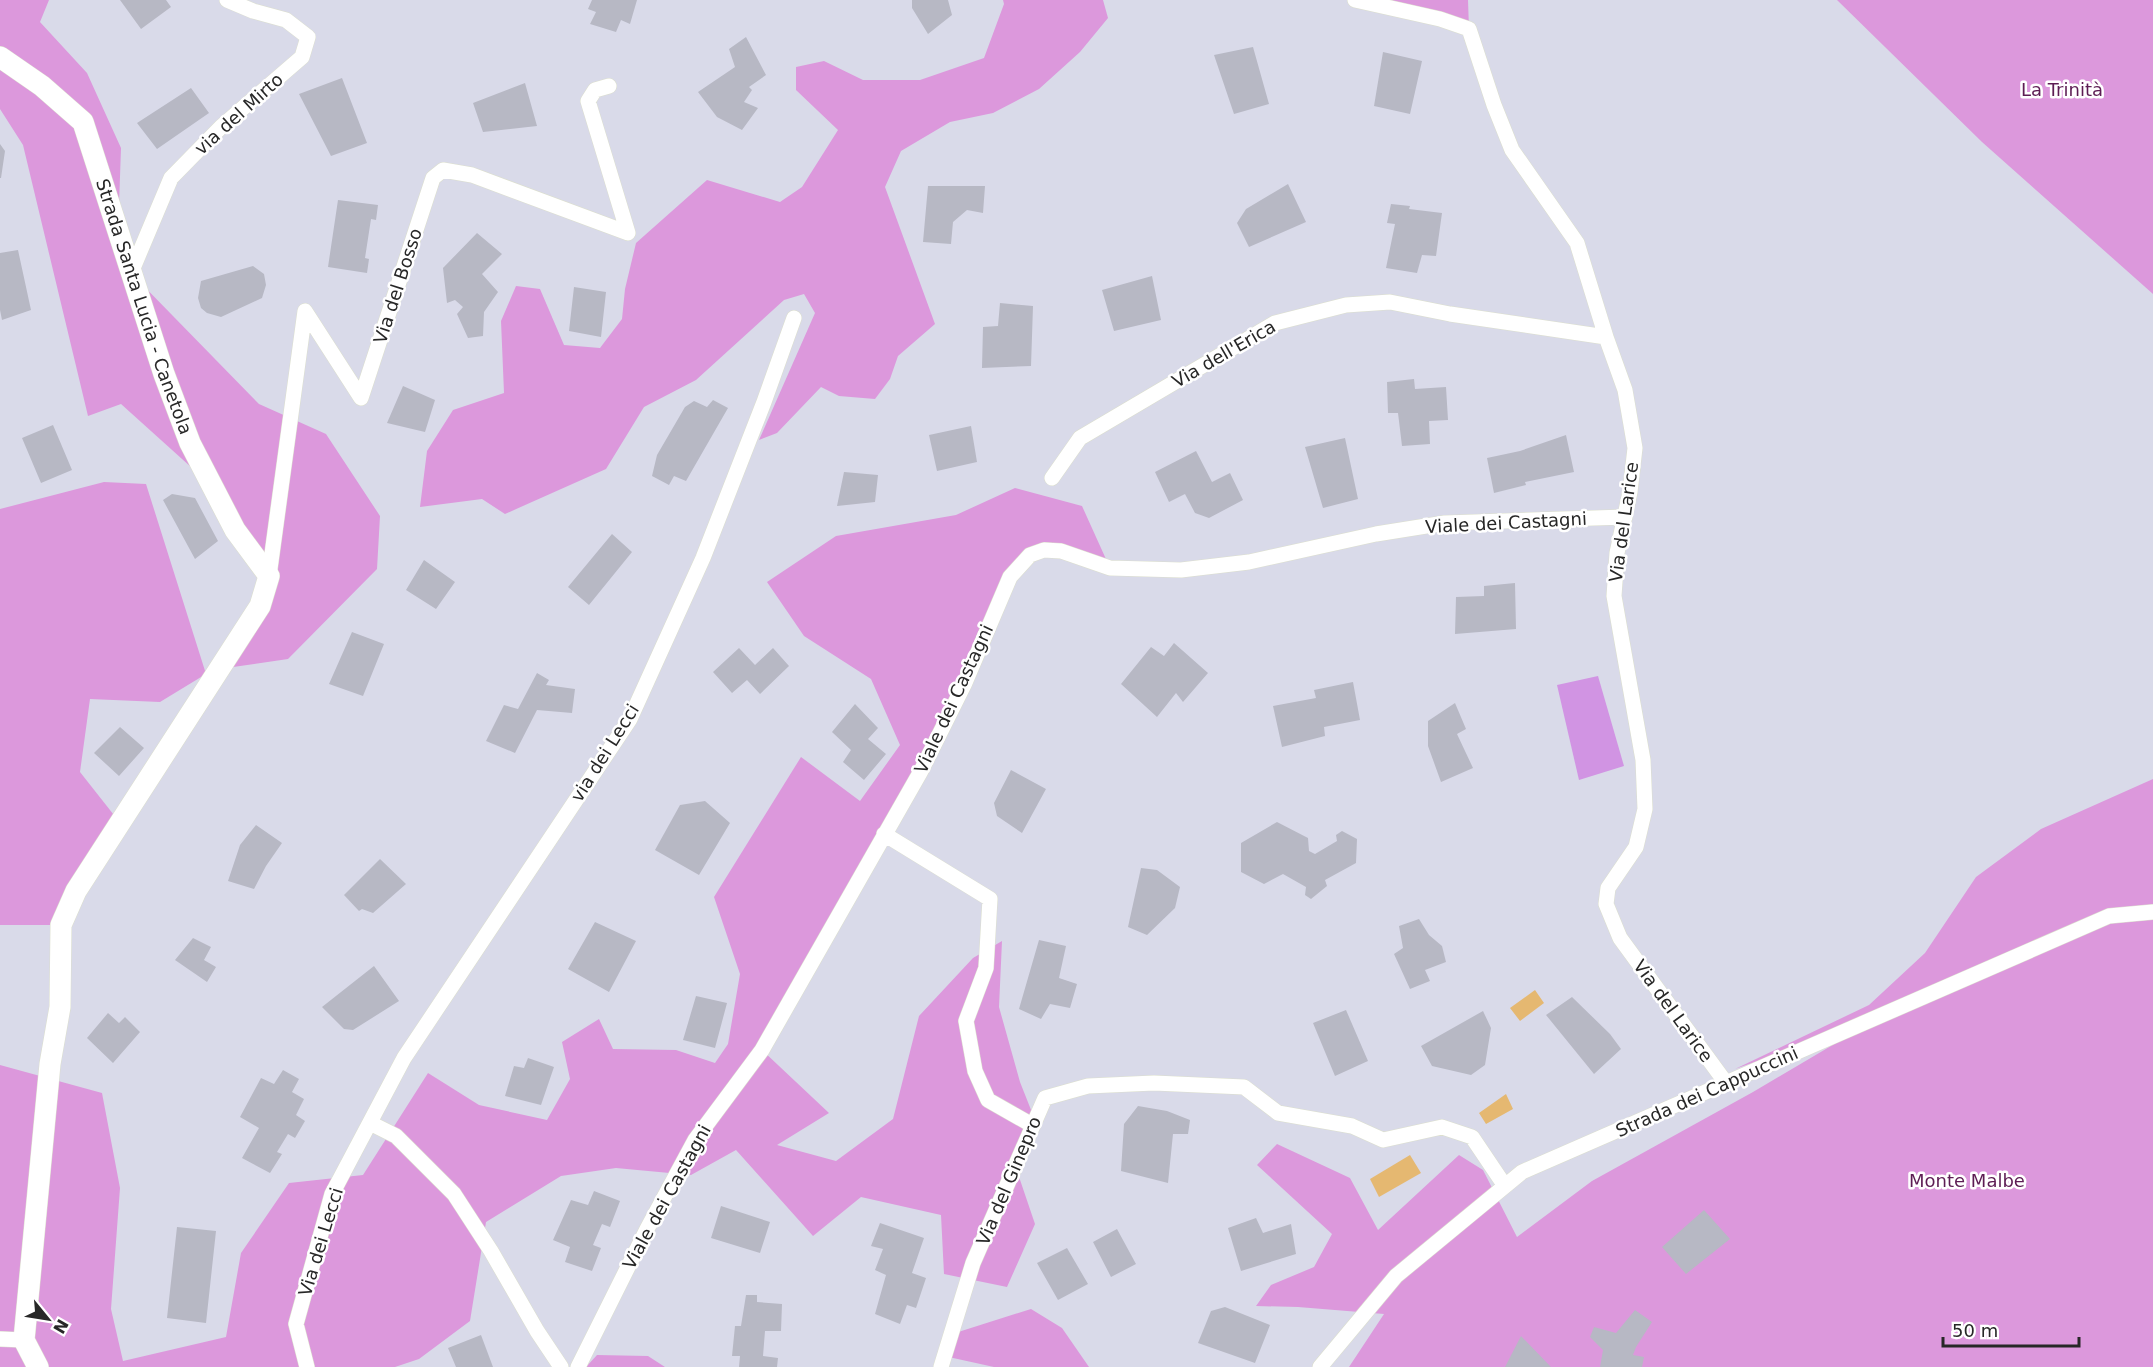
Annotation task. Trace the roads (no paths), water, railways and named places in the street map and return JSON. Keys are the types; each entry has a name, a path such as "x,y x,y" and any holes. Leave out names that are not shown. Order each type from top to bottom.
{"street":[{"name":"via del Mirto","path":"131,273 171,178 221,127 302,57 308,37 285,20 253,11 227,0"},
{"name":"Via del Larice","path":"1355,0 1440,19 1468,29 1512,150 1577,243 1606,338 1625,390 1635,448 1630,492 1617,553 1614,596 1643,760 1645,809 1636,847 1608,888 1606,904 1620,938 1726,1083"},
{"name":"Strada Santa Lucia - Canetola","path":"0,57 42,86 82,122 164,374 190,443 235,530 269,576"},
{"name":"Via del Bosso","path":"269,576 305,311 361,398 433,178 443,170 472,175 628,233 588,102 595,90 609,86"},
{"name":"Via dell'Erica","path":"1052,478 1080,438 1275,323 1346,305 1390,302 1450,314 1606,338"},
{"name":"via dei Lecci","path":"370,1123 404,1058 630,719 703,558 794,318"},
{"name":"Viale dei Castagni","path":"578,1367 647,1229 695,1140 762,1050 921,771 964,686 1010,577 1030,555 1044,550 1061,551 1110,568 1181,570 1249,562 1376,534 1445,523 1625,517"},
{"path":"38,1367 24,1340 50,1064 60,1007 61,925 76,891 260,606 269,576"},
{"path":"884,834 990,899 986,968 966,1022 975,1071 988,1100 1032,1125"},
{"name":"Strada dei Cappuccini","path":"1320,1367 1396,1276 1522,1172 2109,916 2153,912"},
{"name":"Via del Ginepro","path":"941,1367 974,1263 1045,1098 1088,1086 1154,1083 1244,1087 1278,1113 1352,1126 1383,1140 1442,1127 1472,1137 1505,1186"},
{"path":"370,1123 396,1136 454,1194 561,1367"},
{"name":"Via dei Lecci","path":"307,1367 296,1324 332,1194 370,1123"},
{"path":"0,1339 24,1340"}],"park label":[{"name":"La Trinità","path":"2062,90"},
{"name":"Monte Malbe","path":"1967,1181"}]}
